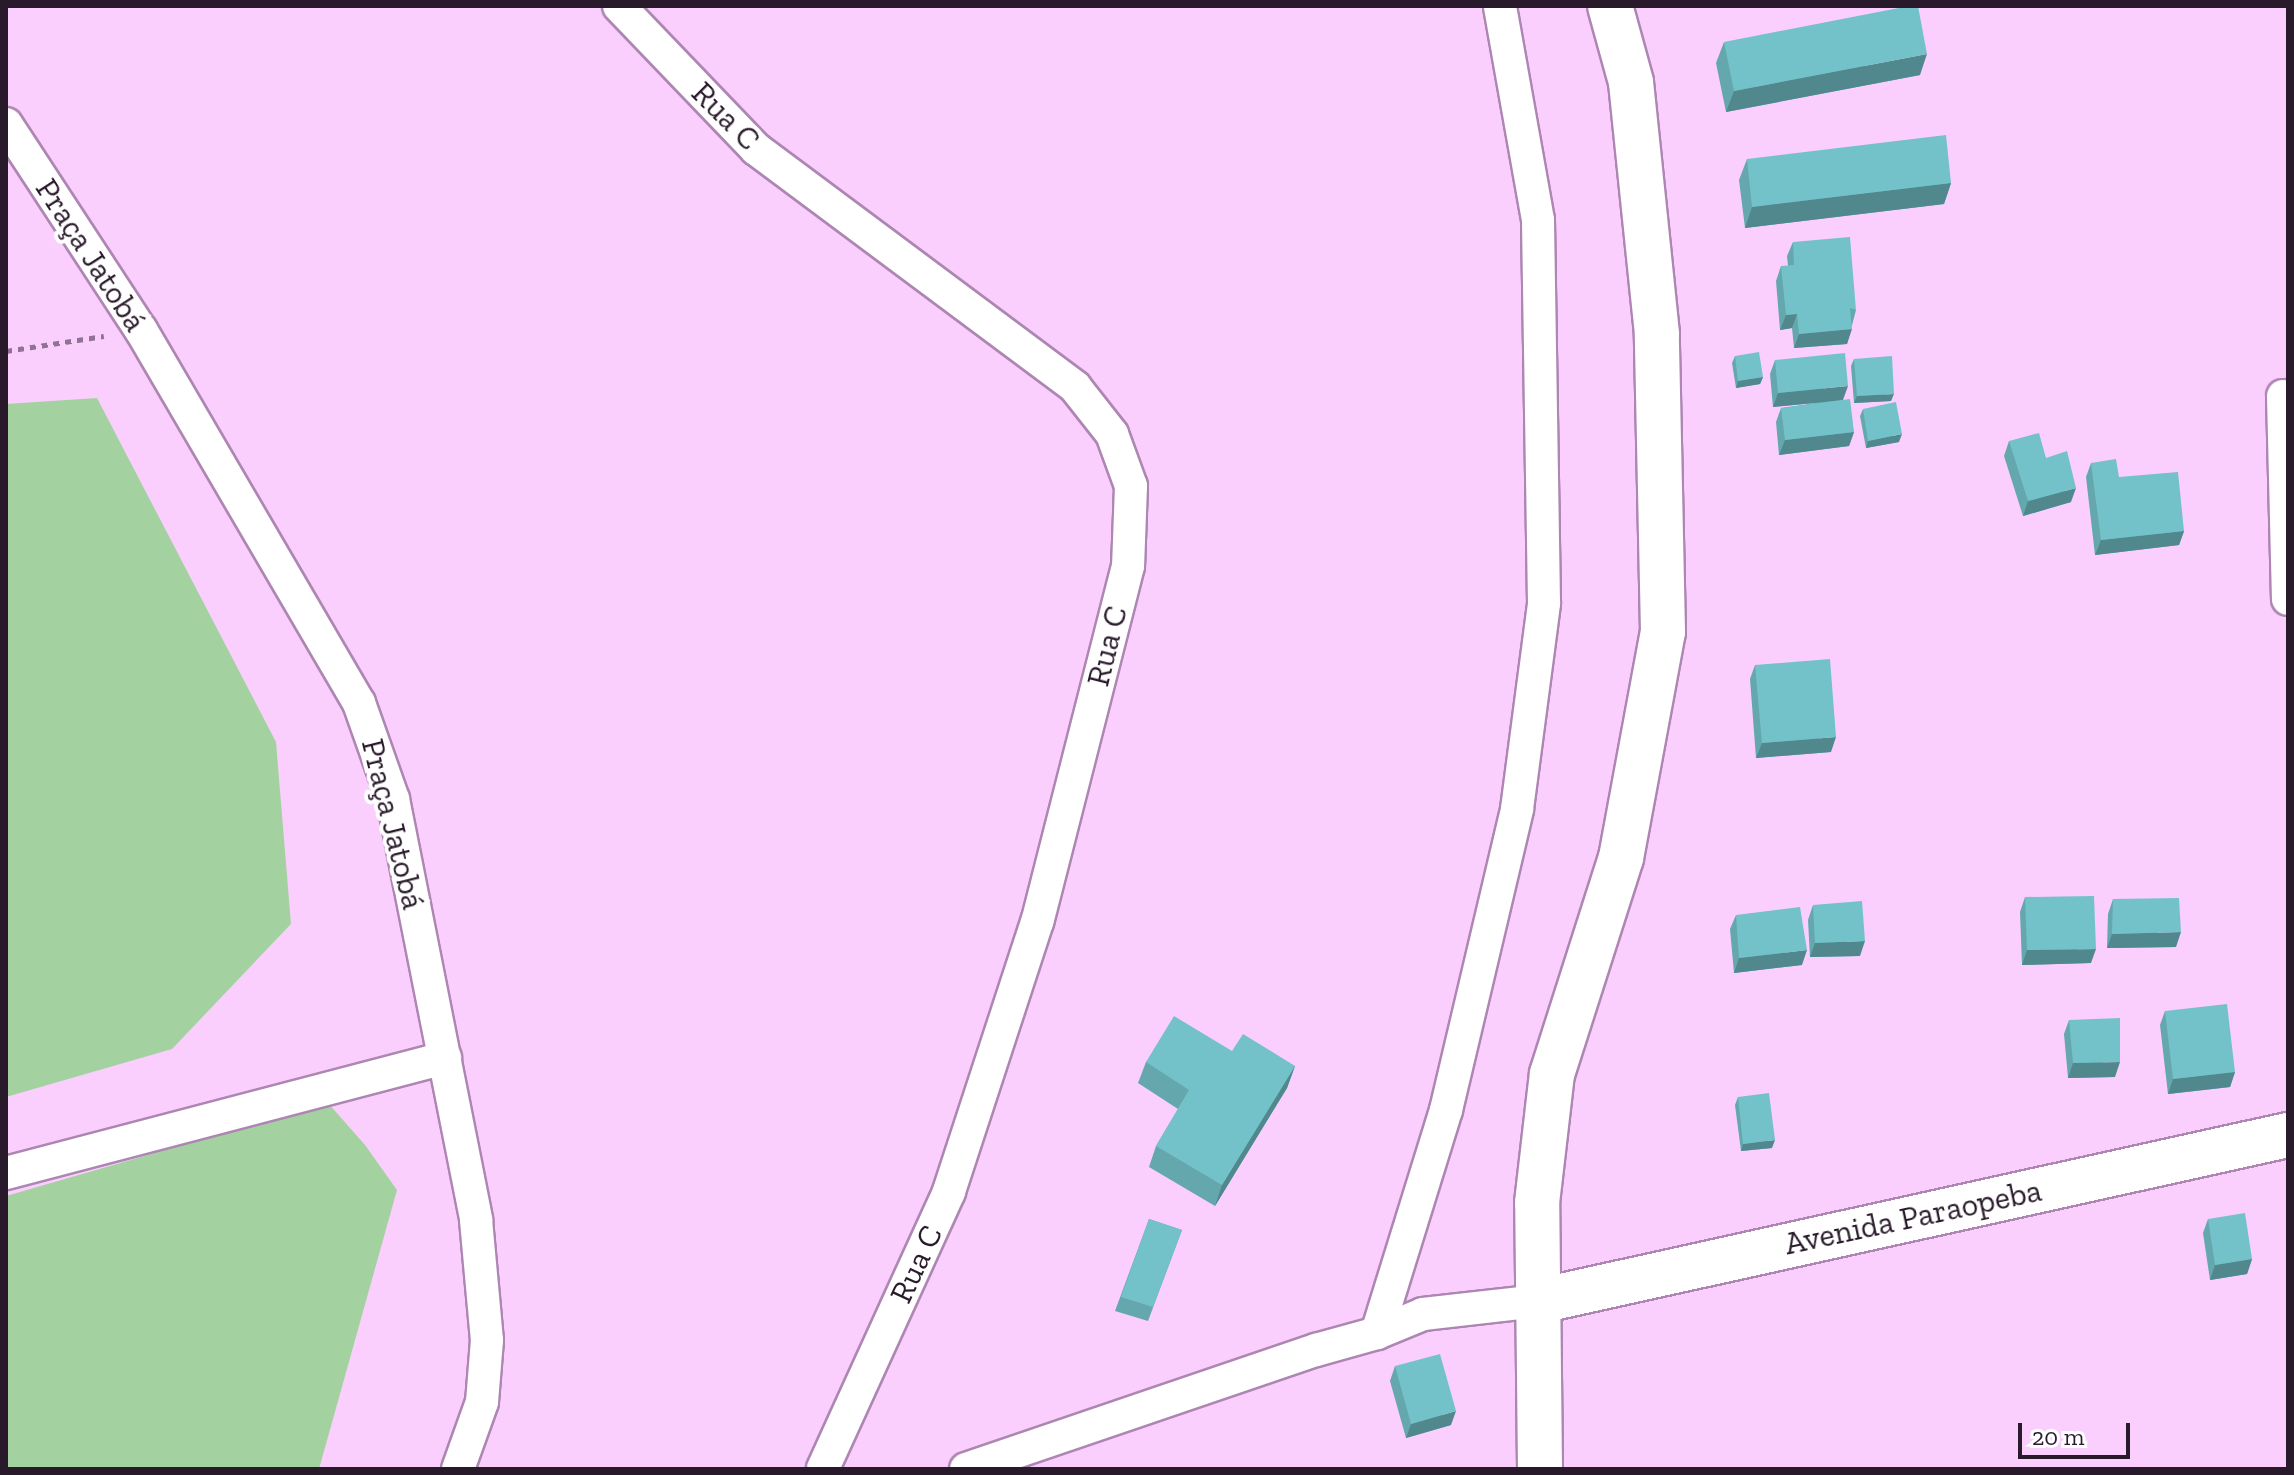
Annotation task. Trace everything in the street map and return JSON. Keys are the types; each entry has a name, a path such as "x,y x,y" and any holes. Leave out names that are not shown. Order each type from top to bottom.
{"street":[{"name":"Rua C","path":"619,6 756,149 1075,387 1112,434 1131,486 1128,566 1037,922 949,1192 823,1469"},
{"path":"1377,1333 1446,1110 1513,824 1544,603 1538,220 1500,6"},
{"path":"1540,1469 1537,1203 1552,1074 1621,858 1663,632 1657,334 1631,82 1610,6"},
{"name":"Praça Jatobá","path":"6,124 141,330 359,703 393,799 476,1220 487,1340 482,1402 458,1469"},
{"path":"2283,396 2288,599"},
{"path":"6,1173 445,1058"},
{"name":"Avenida Paraopeba","path":"1539,1301 2288,1135"},
{"path":"966,1469 1316,1350 1377,1333 1423,1314 1539,1301"}],"path":[{"path":"6,351 141,330"}],"shaded area":[{"path":"97,398 276,742 291,924 172,1049 6,1097 6,404"},
{"path":"328,1103 365,1145 397,1190 319,1469 6,1469 6,1196"}],"building":[{"path":"1918,6 1927,54 1734,91 1724,42"},
{"path":"1946,135 1951,183 1752,207 1747,159"},
{"path":"1850,237 1856,310 1850,308 1852,329 1799,334 1797,314 1786,315 1781,266 1794,265 1793,242"},
{"path":"1759,352 1763,377 1738,381 1735,356"},
{"path":"1845,353 1848,386 1778,393 1775,360"},
{"path":"1892,356 1894,394 1857,396 1854,359"},
{"path":"1850,399 1854,432 1785,440 1781,408"},
{"path":"1896,402 1902,434 1868,441 1863,409"},
{"path":"2039,433 2046,458 2067,451 2076,488 2028,501 2009,441"},
{"path":"2116,459 2119,477 2178,472 2184,531 2101,540 2091,463"},
{"path":"1830,659 1836,737 1762,743 1755,665"},
{"path":"2094,896 2096,949 2027,950 2025,897"},
{"path":"2179,898 2181,932 2112,934 2113,899"},
{"path":"1862,901 1865,941 1815,943 1813,905"},
{"path":"1800,907 1807,950 1739,958 1736,915"},
{"path":"2227,1004 2235,1072 2173,1079 2165,1011"},
{"path":"1174,1016 1232,1051 1243,1034 1295,1066 1222,1185 1156,1146 1189,1090 1146,1062"},
{"path":"2120,1018 2120,1062 2073,1063 2069,1020"},
{"path":"1769,1093 1775,1140 1743,1144 1738,1097"},
{"path":"2245,1213 2252,1259 2215,1265 2208,1219"},
{"path":"1149,1219 1182,1230 1153,1307 1121,1297"},
{"path":"1440,1354 1456,1411 1411,1424 1395,1366"}]}
